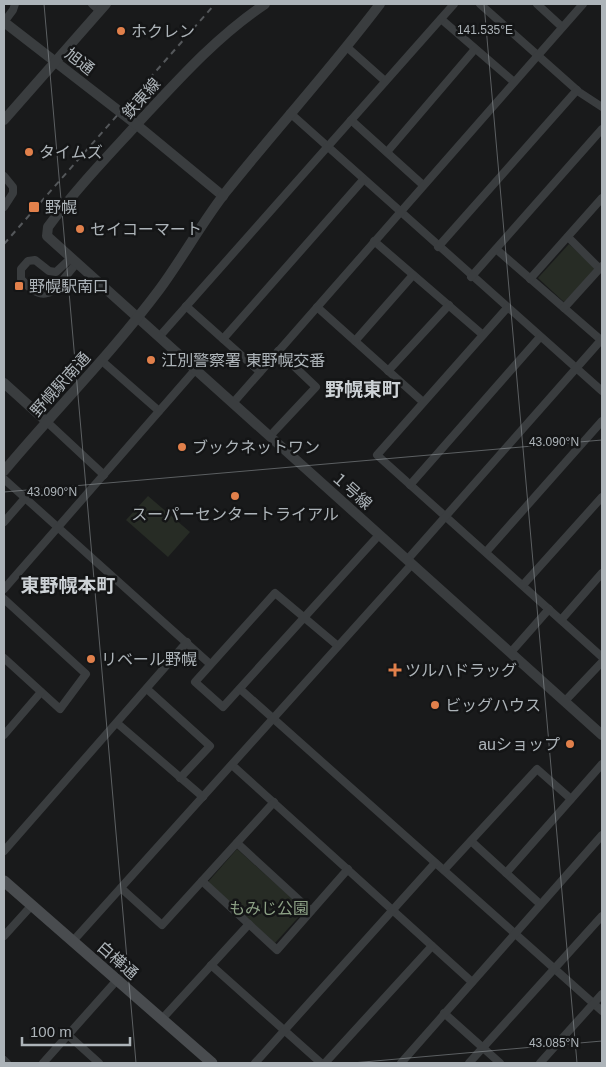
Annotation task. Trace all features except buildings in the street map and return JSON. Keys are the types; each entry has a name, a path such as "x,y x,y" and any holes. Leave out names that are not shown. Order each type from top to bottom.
{"main road":[{"name":"白樺通","path":"4,881 212,1063"}],"street":[{"path":"4,22 15,4"},
{"path":"4,120 103,7 92,4"},
{"name":"鉄東線","path":"50,224 200,56 239,22 265,4"},
{"name":"野幌駅南通","path":"4,471 46,421 102,361 159,290 223,196 290,113 348,48 380,4"},
{"path":"158,337 454,4"},
{"path":"480,4 577,90 602,107"},
{"path":"537,4 562,27"},
{"path":"232,403 583,4"},
{"path":"441,19 514,82"},
{"name":"旭通","path":"4,22 137,125 223,196"},
{"path":"348,48 385,81"},
{"path":"387,152 474,49"},
{"path":"438,247 577,90"},
{"path":"290,113 471,277 602,392"},
{"path":"351,120 423,185"},
{"path":"471,277 602,128"},
{"path":"4,176 12,187 13,193 4,207"},
{"path":"223,339 363,180"},
{"path":"530,279 602,198"},
{"name":"１号線","path":"50,224 47,236 512,652 602,735"},
{"path":"564,308 601,268 568,237"},
{"path":"374,241 483,335"},
{"path":"73,941 338,646 410,562 445,516 602,340 496,249"},
{"path":"35,260 49,271 56,272 74,260 51,292 44,295 38,294 20,279 21,269 28,261 35,260"},
{"path":"355,341 413,275"},
{"path":"388,371 448,305"},
{"path":"186,306 260,372"},
{"path":"317,307 423,402"},
{"path":"507,308 377,455 602,657"},
{"path":"410,484 540,337"},
{"path":"270,436 316,387 278,351"},
{"path":"102,361 159,411"},
{"path":"4,589 195,370"},
{"path":"4,383 104,475"},
{"path":"486,552 602,421"},
{"path":"4,479 210,664"},
{"path":"522,586 602,497"},
{"path":"4,522 25,498"},
{"path":"338,646 305,618 275,593 195,682 223,708 305,618 379,535"},
{"path":"561,620 602,573"},
{"path":"4,599 86,674 60,709 5,662"},
{"path":"512,652 549,609"},
{"path":"4,852 187,642"},
{"path":"565,701 602,662"},
{"path":"146,689 210,746 180,778"},
{"path":"240,689 602,1011"},
{"path":"4,735 41,692"},
{"path":"117,723 203,797"},
{"path":"232,764 472,982"},
{"path":"506,873 602,764"},
{"path":"444,870 538,770 572,799"},
{"path":"121,888 162,925 274,802"},
{"path":"401,1063 602,835"},
{"path":"471,841 540,904"},
{"path":"237,843 311,911"},
{"path":"255,1063 435,862"},
{"path":"202,881 277,950 348,869"},
{"path":"4,936 32,905"},
{"path":"469,1063 602,916"},
{"path":"162,1019 249,924"},
{"path":"325,1063 432,946"},
{"path":"211,965 321,1063"},
{"path":"43,1063 117,980"},
{"path":"540,1063 602,994"},
{"path":"444,1013 500,1063"},
{"path":"68,1035 99,1063"},
{"path":"4,1060 7,1063"}],"green space":[{"path":"569,244 596,269 564,302 538,278"},
{"path":"148,496 190,532 168,557 126,520"},
{"name":"もみじ公園","path":"237,849 305,910 275,943 208,882"}],"railway":[{"path":"4,244 215,4"}],"place":[{"name":"ホクレン","path":"121,31"},
{"name":"タイムズ","path":"29,152"},
{"name":"野幌","path":"34,207"},
{"name":"セイコーマート","path":"80,229"},
{"name":"野幌駅南口","path":"19,286"},
{"name":"江別警察署 東野幌交番","path":"151,360"},
{"name":"ブックネットワン","path":"182,447"},
{"name":"スーパーセンタートライアル","path":"235,496"},
{"name":"リベール野幌","path":"91,659"},
{"name":"ツルハドラッグ","path":"395,670"},
{"name":"ビッグハウス","path":"435,705"},
{"name":"auショップ","path":"570,744"}],"district":[{"name":"野幌東町","path":"363,389"},
{"name":"東野幌本町","path":"68,585"}]}
